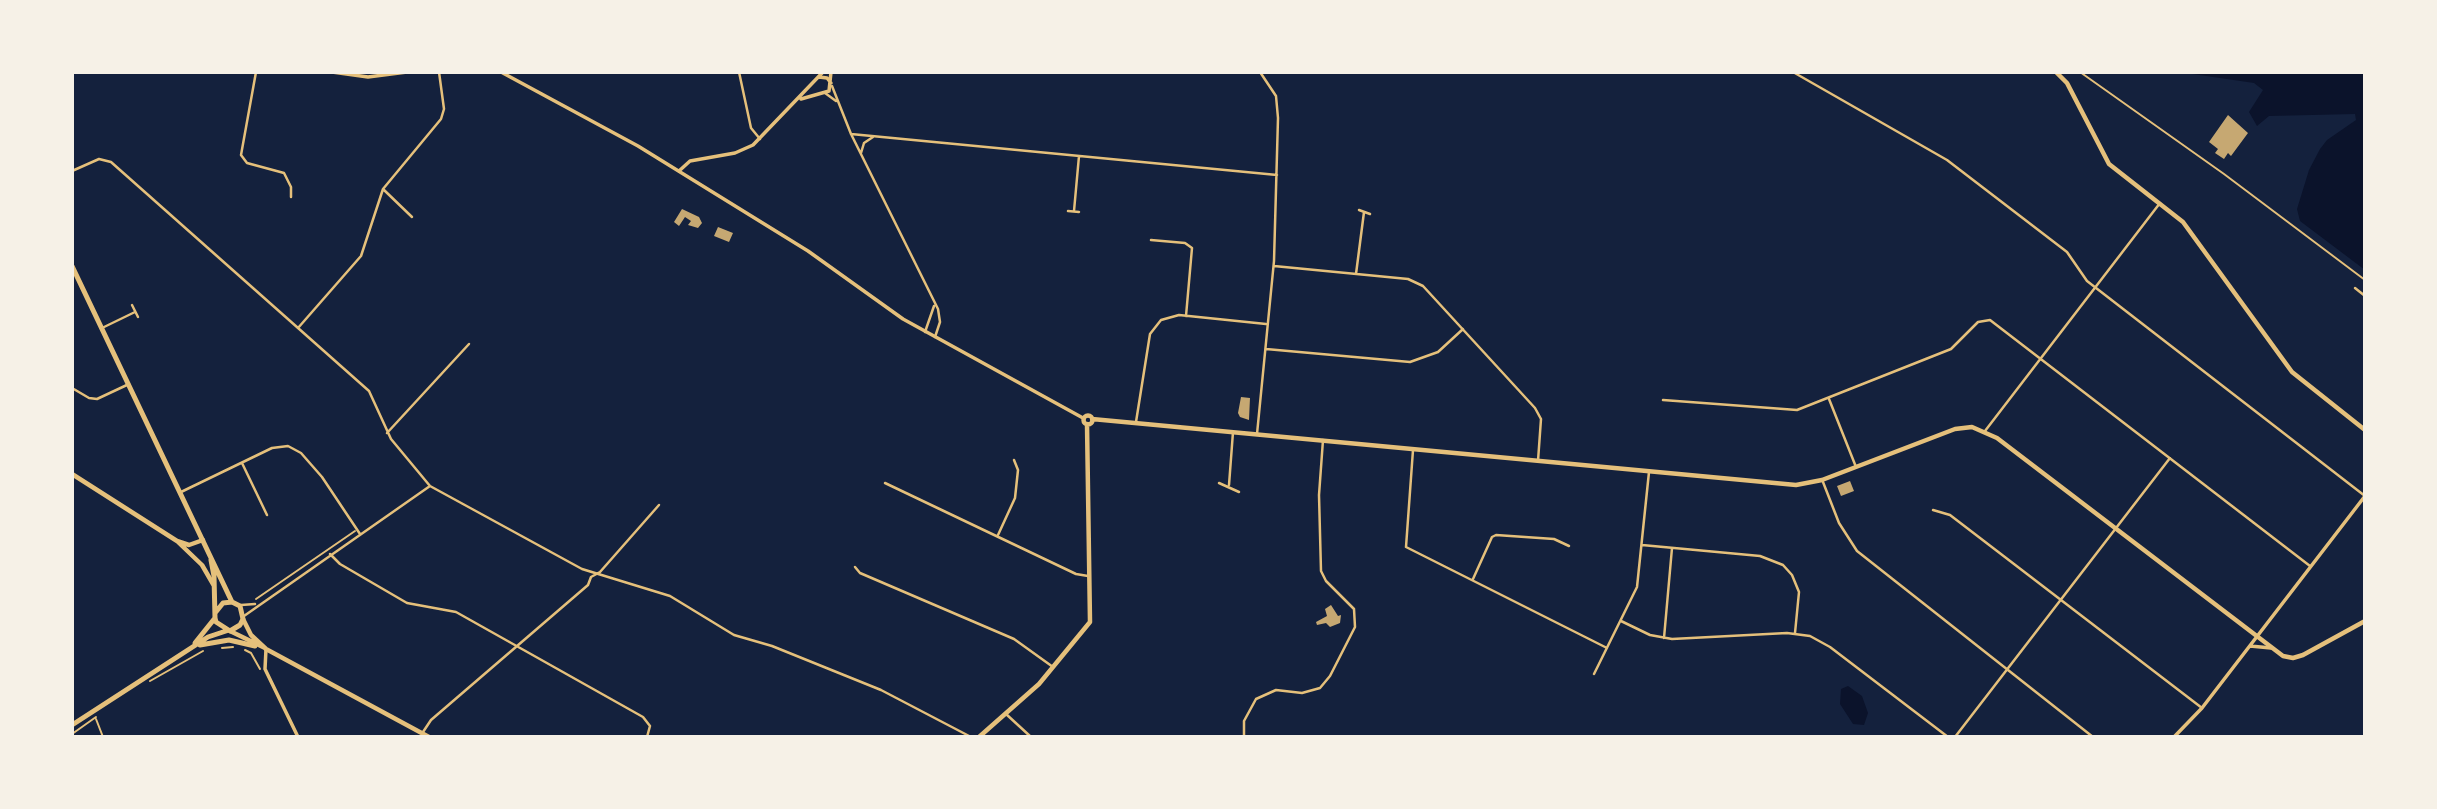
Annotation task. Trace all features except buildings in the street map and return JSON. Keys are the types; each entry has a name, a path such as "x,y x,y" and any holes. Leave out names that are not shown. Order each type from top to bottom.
{"highway":[{"path":"72,266 243,617 240,625 191,648 72,725"},
{"path":"209,551 215,588 215,615 228,631"},
{"path":"191,648 223,603 234,603"},
{"path":"191,648 229,640 255,646"}],"main road":[{"path":"2056,72 2067,83 2109,164 2160,203 2195,235 2292,372 2365,430"},
{"path":"979,737 1054,667 1090,622 1087,424 1083,418 1088,415 1092,419 1796,485 1822,480 1955,429 1972,427 1985,431 2257,638 2288,658 2297,658 2365,621"},
{"path":"1087,424 1092,419"},
{"path":"72,474 177,541 202,566 215,588"},
{"path":"177,541 189,545 204,540"},
{"path":"243,617 251,635 266,649"},
{"path":"228,631 429,737"}],"street":[{"path":"257,72 241,155 247,163 284,173 291,187 291,197"},
{"path":"332,72 407,72"},
{"path":"298,328 361,256 383,189 443,116 439,72"},
{"path":"501,72 679,172 807,251 925,332 1083,418"},
{"path":"739,72 751,128 760,139"},
{"path":"679,172 687,162 740,152 760,139 823,72"},
{"path":"831,72 836,100 851,134 940,316 935,337"},
{"path":"1257,434 1273,266 1277,175 1277,101 1269,82 1261,72"},
{"path":"1793,72 1947,160 2067,252 2080,275 2095,288 2365,496 2202,708 2174,737"},
{"path":"819,77 827,78 832,85"},
{"path":"815,82 818,92"},
{"path":"825,93 832,85"},
{"path":"800,99 818,92 836,100"},
{"path":"851,134 1277,175"},
{"path":"860,153 867,140 876,136"},
{"path":"1074,211 1079,156"},
{"path":"72,171 99,159 109,160 373,397 387,433 430,486 595,574 670,596 734,635 772,646 881,690 971,737"},
{"path":"383,189 412,217"},
{"path":"1985,431 2160,203"},
{"path":"1359,210 1370,214"},
{"path":"1068,211 1079,212"},
{"path":"1356,274 1364,212"},
{"path":"1151,240 1185,243 1192,248 1186,316"},
{"path":"1273,266 1418,283 1539,414 1538,461"},
{"path":"2355,288 2365,296"},
{"path":"132,305 138,317"},
{"path":"925,332 934,305"},
{"path":"102,328 135,312"},
{"path":"1136,422 1150,334 1161,320 1186,316 1267,324"},
{"path":"1663,400 1791,411 1951,349 1974,325 1986,319 2002,326 2311,567"},
{"path":"1265,349 1409,362 1438,352 1463,329"},
{"path":"387,433 469,344"},
{"path":"72,388 89,398 97,399 129,384"},
{"path":"1828,398 1856,467"},
{"path":"1228,485 1233,431"},
{"path":"1244,737 1244,721 1256,698 1276,690 1302,693 1320,688 1331,676 1355,627 1354,609 1326,581 1321,571 1319,495 1323,440"},
{"path":"181,492 277,446 298,450 326,481 360,534"},
{"path":"1413,449 1405,543 1409,549 1607,648"},
{"path":"1955,737 2170,458"},
{"path":"997,536 1015,498 1018,470 1014,460"},
{"path":"242,463 267,515"},
{"path":"1594,674 1637,587 1649,472"},
{"path":"1822,480 1839,523 1857,551 2093,737"},
{"path":"885,483 1076,574 1090,576"},
{"path":"1219,483 1239,492"},
{"path":"243,617 258,603 430,486"},
{"path":"422,733 431,720 588,585 659,505"},
{"path":"1933,510 1950,514 2202,708"},
{"path":"1472,580 1492,537 1496,535 1554,539 1569,547"},
{"path":"1642,545 1760,556 1783,565 1792,575 1799,592 1795,633"},
{"path":"1664,638 1672,548"},
{"path":"330,554 340,564 407,603 456,612 643,717 650,726 647,737"},
{"path":"855,567 860,573 1014,639 1054,667"},
{"path":"234,603 258,603"},
{"path":"1621,621 1664,638 1795,633 1810,636 1830,646 1948,737"},
{"path":"2250,646 2271,648"},
{"path":"266,649 265,669 298,737"},
{"path":"1006,714 1031,737"}],"path":[{"path":"2080,72 2224,174 2365,280"},
{"path":"251,602 354,531"},
{"path":"218,648 239,648 260,658"},
{"path":"141,687 208,649"},
{"path":"253,656 262,669"},
{"path":"72,734 96,716 103,737"}],"water":[{"path":"2179,72 2365,72 2365,270 2300,221 2297,209 2309,170 2320,149 2327,140 2356,120 2355,114 2269,116 2257,126 2249,112 2263,90 2254,83"},
{"path":"1848,686 1862,696 1868,713 1864,725 1853,724 1840,704 1841,689"}]}
